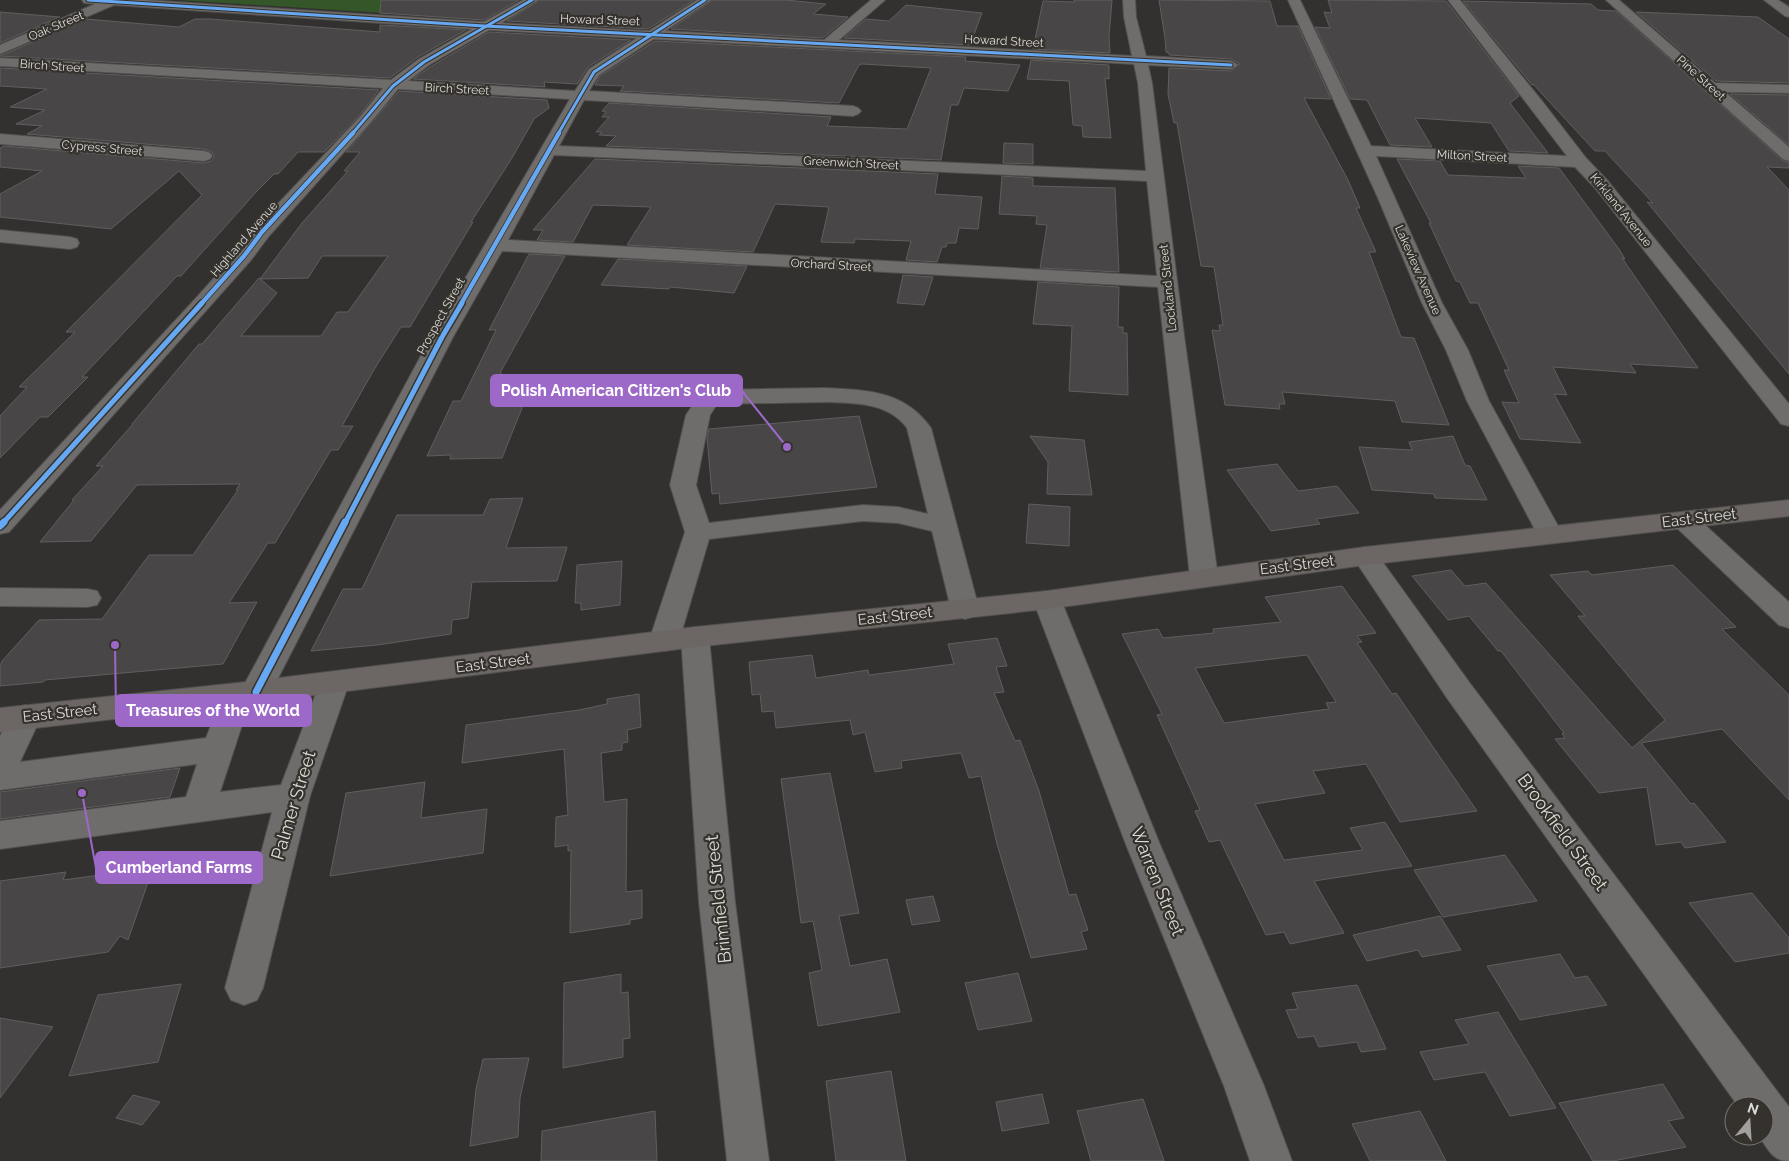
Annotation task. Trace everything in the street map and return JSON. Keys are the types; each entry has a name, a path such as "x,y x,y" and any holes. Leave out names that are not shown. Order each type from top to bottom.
{"main road":[{"name":"East Street","path":"12,719 334,683 679,639 1047,600 1365,556 1789,508"}],"street":[{"name":"Howard Street","path":"88,0 484,26 1231,64"},
{"path":"227,9 247,0"},
{"name":"Highland Avenue","path":"0,526 204,301 244,256 262,232 365,120 393,86 424,62 532,0"},
{"name":"Prospect Street","path":"198,809 218,749 247,693 442,337 496,246 594,72 705,0"},
{"path":"828,43 879,0"},
{"name":"Lockland Street","path":"1129,0 1130,17 1145,83 1154,176 1204,577"},
{"name":"Lakeview Avenue","path":"1294,0 1364,150 1432,303 1457,350 1478,401 1550,535"},
{"name":"Kirkland Avenue","path":"1454,0 1537,104 1580,162 1601,184 1789,419"},
{"name":"Pine Street","path":"1612,0 1789,156"},
{"path":"1770,0 1789,13"},
{"name":"Oak Street","path":"0,50 112,2"},
{"name":"Birch Street","path":"0,62 853,111"},
{"path":"1711,87 1789,89"},
{"name":"Cypress Street","path":"0,139 204,156"},
{"name":"Greenwich Street","path":"549,150 1154,176"},
{"name":"Milton Street","path":"1364,150 1580,162"},
{"path":"0,236 70,243"},
{"name":"Orchard Street","path":"496,246 1167,282"},
{"path":"679,639 698,532 697,520 685,497 683,485 698,415 710,397 824,395 863,397 891,404 910,416 919,428 966,609"},
{"path":"698,532 863,513 898,515 944,526"},
{"path":"1684,520 1789,618"},
{"name":"Brookfield Street","path":"1365,556 1458,690 1756,1096"},
{"path":"0,597 87,598"},
{"name":"Warren Street","path":"1047,600 1144,847 1244,1086 1271,1161"},
{"name":"Brimfield Street","path":"679,639 718,902 748,1161"},
{"name":"Palmer Street","path":"244,988 293,796 334,683"},
{"path":"0,769 12,719"},
{"path":"0,777 218,749"},
{"path":"0,835 293,796"},
{"name":"Brookfield Street","path":"1774,1121 1789,1143"}],"green space":[{"path":"178,0 455,0 431,16"}],"building":[{"path":"381,0 519,0 484,20 380,13"},
{"path":"540,0 694,0 648,29 507,21"},
{"path":"713,0 786,0 826,4 813,14 848,17 823,38 671,29"},
{"path":"1074,0 1112,0 1109,37 1110,53 1033,49 1043,1 1074,2"},
{"path":"1159,0 1270,1 1277,26 1298,26 1331,99 1304,98 1348,180 1360,208 1356,208 1376,252 1369,252 1401,337 1414,338 1449,425 1402,422 1395,401 1282,392 1285,404 1279,404 1280,409 1225,405 1212,330 1220,331 1219,325 1223,325 1214,267 1201,266 1177,123 1174,123 1168,94 1169,68 1231,71 1240,64 1231,59 1169,55 1166,52"},
{"path":"1328,0 1446,1 1519,96 1510,103 1548,153 1509,151 1491,123 1415,118 1432,147 1390,145 1367,100 1350,99 1315,27 1330,28 1324,12 1332,13"},
{"path":"1463,1 1591,4 1598,10 1616,11 1782,160 1789,163 1789,168 1767,167 1789,190 1789,374 1647,202 1653,203 1605,151 1595,151 1532,85"},
{"path":"906,5 982,13 970,45 844,38 866,19 889,21"},
{"path":"0,12 60,17 0,43"},
{"path":"1636,12 1758,17 1789,39 1789,83 1716,81"},
{"path":"86,19 179,27 195,19 210,19 380,32 380,25 466,30 418,57 390,78 0,56"},
{"path":"489,32 631,40 588,67 577,84 544,82 545,87 413,79"},
{"path":"655,41 966,57 965,61 1020,65 1008,91 964,88 958,105 951,105 941,160 606,146 616,136 599,135 602,132 596,132 609,117 602,117 606,112 602,111 609,103 831,117 827,126 907,129 931,68 859,65 839,103 620,91 624,86 595,85 600,76"},
{"path":"1031,60 1109,65 1109,79 1105,78 1111,138 1083,137 1082,126 1073,125 1069,81 1027,79"},
{"path":"0,68 379,90 359,116 324,152 298,152 278,174 274,174 181,276 177,276 82,377 88,377 48,417 40,417 0,458 0,416 27,387 19,387 75,332 66,332 202,195 179,171 111,229 0,217 0,194 42,171 0,167 0,148 4,146 204,163 211,161 214,157 212,152 204,149 27,134 42,126 16,124 45,110 10,107 47,89 0,86"},
{"path":"399,91 547,100 549,108 534,119 410,327 401,327 375,368 342,426 353,426 338,450 331,450 275,543 268,543 229,603 257,602 223,664 45,680 43,682 0,686 0,666 2,661 39,620 102,619 149,555 193,555 238,490 236,490 240,484 137,485 91,541 40,542 74,500 72,500 103,466 96,466 199,344 202,344 260,279 302,223 348,171 344,171 360,152 346,152","holes":["322,256 388,256 348,312 337,312 321,336 241,336 277,293 260,279 308,278"]},
{"path":"1730,94 1789,95 1789,145"},
{"path":"1004,143 1033,144 1033,164 1003,163"},
{"path":"595,159 938,174 935,194 982,197 978,229 959,228 956,243 947,243 946,247 942,247 937,262 906,260 911,241 855,239 854,243 821,242 829,207 775,204 753,252 627,245 651,207 593,205 573,242 537,240 543,230 533,230"},
{"path":"1397,159 1440,161 1448,175 1526,178 1518,166 1559,168 1619,249 1625,259 1622,258 1698,368 1630,364 1636,373 1553,367 1567,395 1554,394 1581,443 1520,439 1502,402 1519,403 1504,370 1509,370 1478,303 1470,303 1460,282 1456,281 1429,223 1431,223"},
{"path":"1002,176 1033,178 1033,186 1115,188 1119,272 1040,268 1047,225 1036,224 1037,216 999,214"},
{"path":"529,254 565,256 500,373 509,378 501,398 526,398 502,458 450,459 451,455 427,456 453,401 461,401 496,330 489,330"},
{"path":"618,259 747,266 734,293 670,287 669,289 601,285"},
{"path":"903,275 933,277 924,305 897,303"},
{"path":"1038,282 1119,287 1118,327 1123,327 1123,333 1127,333 1128,395 1069,391 1072,326 1033,324"},
{"path":"859,416 877,487 720,504 719,493 712,494 707,437 709,429"},
{"path":"1030,436 1084,440 1092,495 1047,494 1048,462"},
{"path":"1453,436 1465,465 1470,466 1487,500 1435,498 1434,494 1372,490 1359,447 1412,450 1409,442"},
{"path":"1277,464 1298,491 1337,486 1359,513 1316,519 1320,524 1271,531 1227,470"},
{"path":"523,498 506,548 567,547 557,581 472,582 468,618 452,620 451,634 377,645 311,651 343,589 362,589 397,515 483,515 490,499"},
{"path":"1029,504 1070,507 1069,546 1026,543"},
{"path":"622,561 620,605 581,610 581,603 575,603 577,565"},
{"path":"1673,565 1736,627 1722,629 1789,695 1789,800 1722,729 1641,743 1691,804 1694,803 1726,842 1685,848 1681,842 1656,845 1647,787 1599,793 1555,739 1565,738 1562,734 1564,733 1501,651 1498,651 1469,616 1448,620 1412,576 1451,570 1465,586 1486,583 1632,748 1665,720 1578,616 1585,616 1550,575 1588,571 1592,575"},
{"path":"1342,586 1376,633 1357,636 1362,642 1357,643 1392,694 1396,693 1477,811 1400,822 1366,764 1313,771 1325,793 1255,804 1284,860 1363,850 1350,828 1385,822 1412,866 1314,881 1344,933 1290,944 1284,932 1266,935 1220,840 1209,842 1195,811 1200,810 1157,715 1162,714 1122,634 1158,629 1163,638 1214,633 1213,629 1281,622 1265,597","holes":["1307,655 1336,702 1326,703 1329,709 1224,723 1195,668"]},
{"path":"997,638 1007,666 996,667 1004,692 994,693 1015,741 1020,740 1039,791 1069,895 1076,894 1088,930 1081,932 1087,949 1031,958 997,844 981,776 969,778 961,753 901,761 902,768 875,772 865,732 853,735 850,720 776,728 774,711 762,712 760,694 752,695 749,662 812,655 816,678 868,670 869,675 954,664 948,644"},
{"path":"639,694 641,727 627,730 628,742 622,743 622,750 601,753 604,802 627,799 626,892 642,890 642,918 630,920 630,924 570,933 571,850 568,851 568,845 555,847 556,817 568,815 564,749 462,763 466,725 579,710 607,704 607,699"},
{"path":"180,768 170,797 0,819 0,792"},
{"path":"830,773 859,913 839,916 850,966 887,959 900,1012 818,1026 809,973 822,970 813,921 801,923 781,779"},
{"path":"425,782 421,818 487,809 483,853 330,876 346,793"},
{"path":"1505,855 1537,901 1443,917 1414,870"},
{"path":"153,868 128,940 120,936 108,952 0,968 0,881 66,872 63,880"},
{"path":"1752,893 1789,938 1789,953 1735,962 1689,903"},
{"path":"933,896 940,921 912,925 906,900"},
{"path":"1440,916 1461,950 1422,957 1418,950 1367,961 1353,935"},
{"path":"1560,954 1575,978 1587,976 1607,1005 1520,1020 1487,966"},
{"path":"1018,973 1032,1021 978,1030 965,983"},
{"path":"621,974 621,993 628,992 630,1038 623,1039 623,1057 563,1068 564,983"},
{"path":"181,984 158,1062 69,1076 98,995"},
{"path":"1357,985 1386,1049 1361,1052 1357,1042 1319,1047 1314,1036 1298,1038 1286,1010 1298,1009 1292,993"},
{"path":"1498,1012 1556,1108 1510,1116 1485,1072 1434,1080 1420,1052 1469,1044 1455,1020"},
{"path":"0,1018 53,1027 0,1098"},
{"path":"529,1058 520,1098 518,1137 470,1146 476,1089 483,1059"},
{"path":"891,1071 906,1161 836,1161 826,1081"},
{"path":"1663,1084 1684,1118 1668,1121 1686,1147 1613,1161 1593,1161 1559,1103"},
{"path":"1042,1094 1049,1123 1002,1131 996,1102"},
{"path":"133,1095 160,1102 142,1125 116,1118"},
{"path":"1143,1099 1164,1161 1091,1161 1077,1111"},
{"path":"655,1111 657,1161 541,1161 542,1131"},
{"path":"1420,1111 1446,1161 1370,1161 1352,1124"}],"cycle path":[{"path":"88,0 484,26 1231,65"},
{"path":"0,526 204,301 244,256 262,232 365,120 393,86 424,62 532,0"},
{"path":"256,692 442,337 594,72 705,0"}],"place":[{"name":"Polish American Citizen's Club","path":"787,447"},
{"name":"Treasures of the World","path":"115,645"},
{"name":"Cumberland Farms","path":"82,793"}]}
